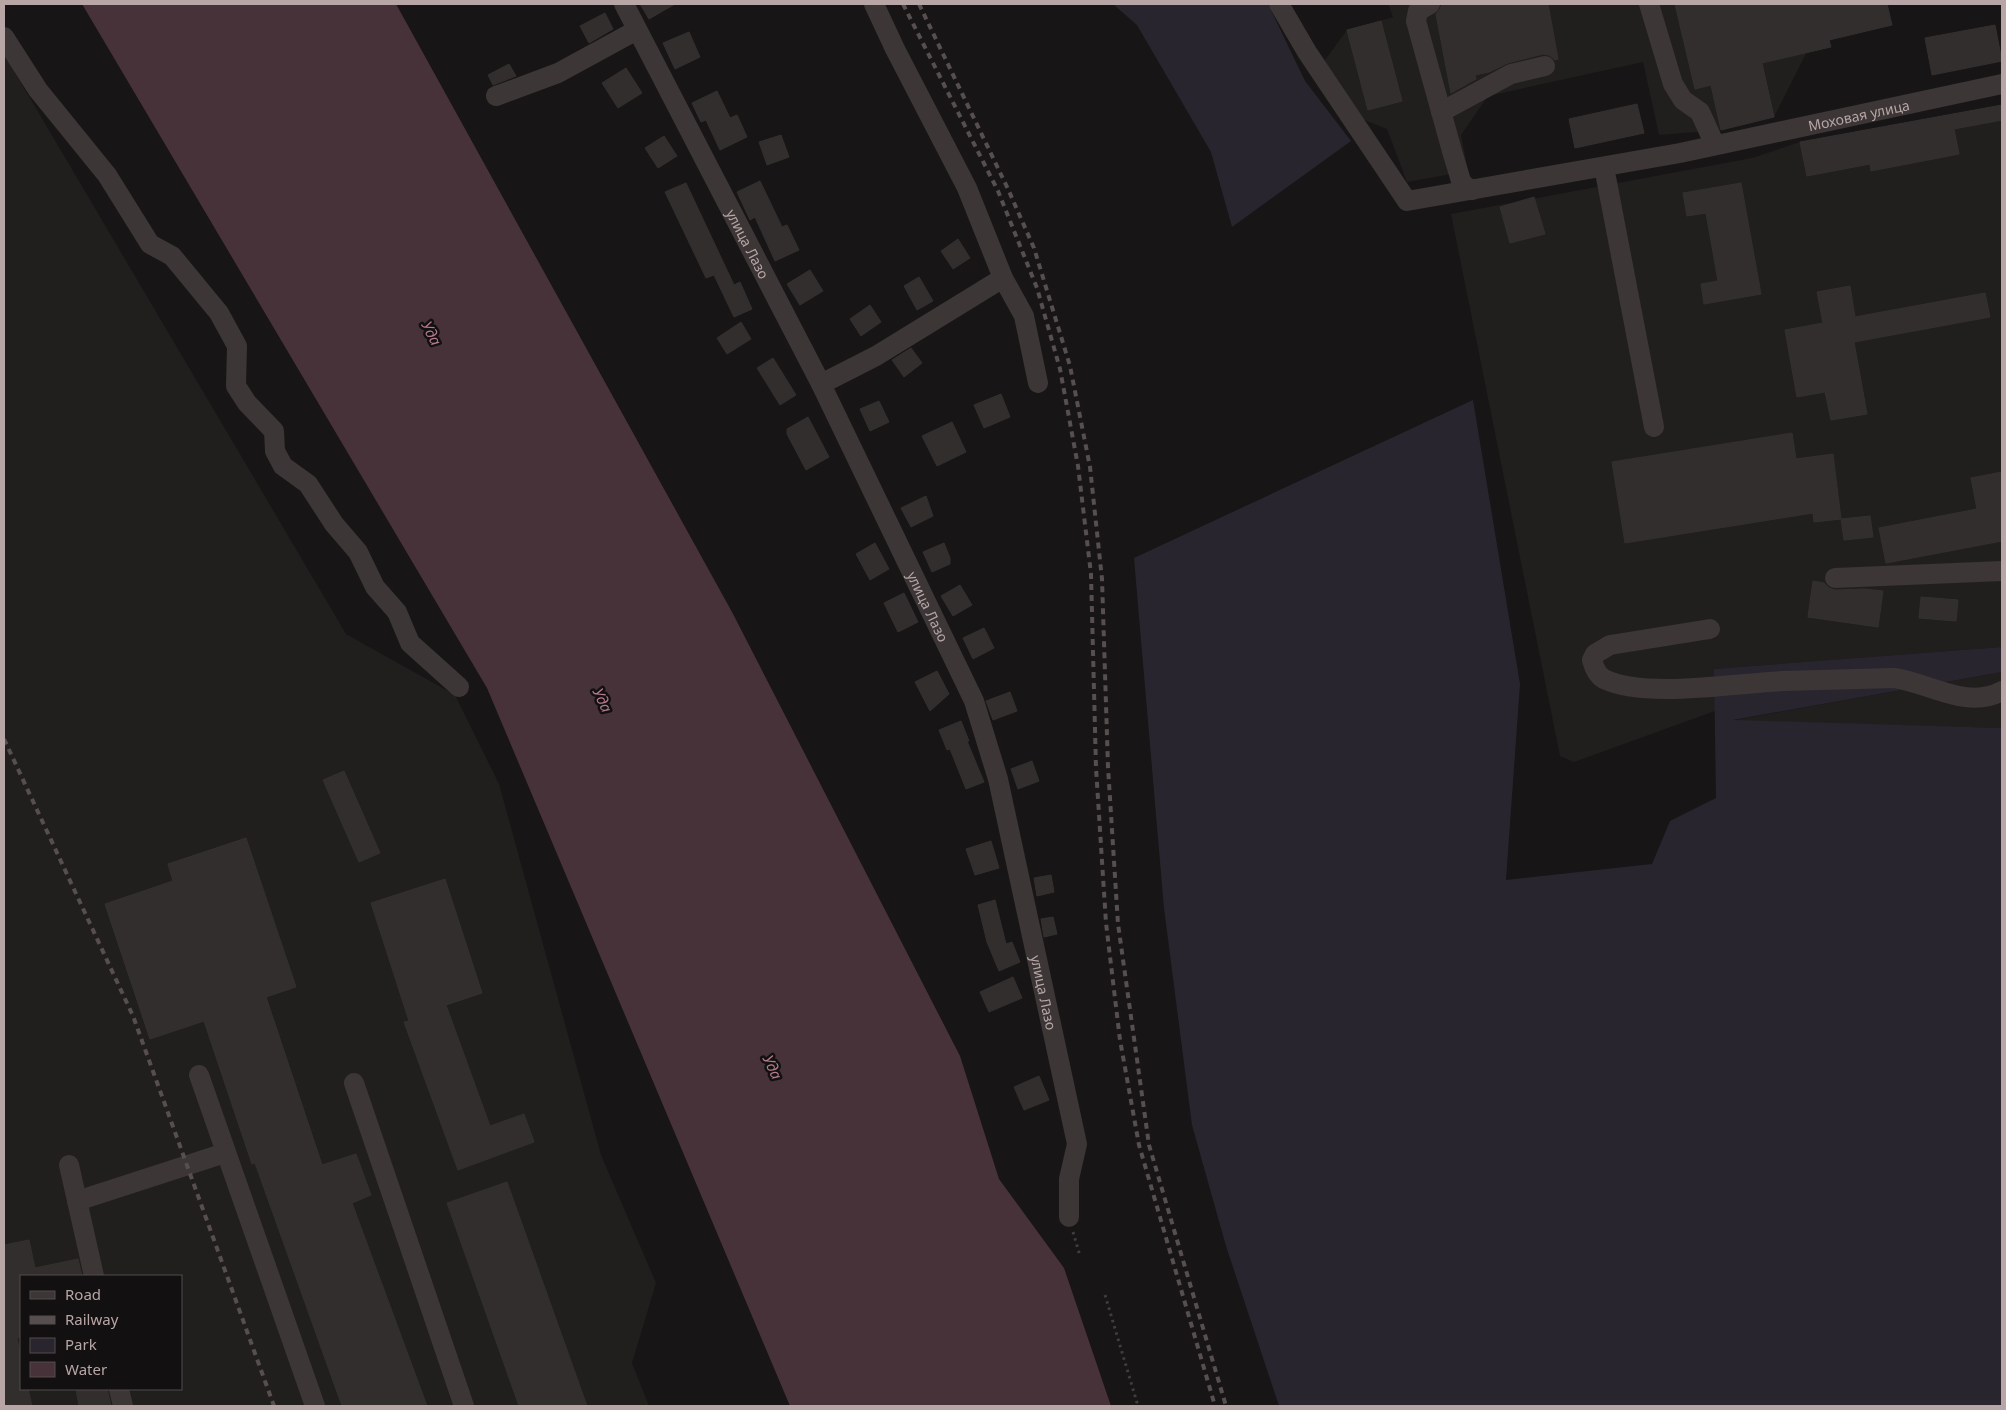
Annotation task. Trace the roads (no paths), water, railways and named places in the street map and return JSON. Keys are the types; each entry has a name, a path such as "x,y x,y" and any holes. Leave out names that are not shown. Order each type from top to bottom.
{"street":[{"name":"улица Лазо","path":"624,4 821,384 974,701 998,779 1077,1144 1069,1179 1069,1217"},
{"path":"874,4 894,49 967,188 1003,278 1024,316 1038,383"},
{"name":"Моховая улица","path":"1279,4 1307,52 1408,201 1604,167 2002,84"},
{"path":"1430,4 1418,11 1416,21 1461,180 1465,186 1472,190"},
{"path":"1649,4 1672,84 1682,100 1700,112 1715,145"},
{"path":"496,96 558,73 637,30"},
{"path":"4,36 38,90 107,175 150,244 172,256 219,313 237,346 236,386 247,403 274,431 275,451 284,466 308,484 334,524 358,552 376,587 397,612 410,643 459,687"},
{"path":"1441,112 1511,74 1544,66"},
{"path":"1604,167 1654,427"},
{"path":"821,384 876,356 1003,278"},
{"path":"1835,578 2002,571"},
{"path":"1710,629 1610,645 1595,654 1592,660 1595,670 1604,678 1632,686 1676,689 1782,681 1894,678 1909,680 1954,695 1975,699 2002,691"},
{"path":"199,1075 314,1406"},
{"path":"354,1084 464,1406"},
{"path":"77,1201 225,1153"},
{"path":"69,1165 94,1275"},
{"path":"119,1390 123,1406"}],"water":[{"name":"Уда","path":"82,4 396,4 732,612 960,1056 999,1179 1064,1268 1111,1406 790,1406 487,688"}],"railway":[{"path":"903,4 998,191 1037,288 1060,369 1078,466 1091,574 1096,768 1106,923 1120,1040 1139,1145 1215,1406"},
{"path":"919,4 1008,189 1034,248 1070,366 1090,467 1102,579 1108,767 1118,924 1149,1145 1226,1406"},
{"path":"4,739 133,1016 274,1406"}]}
